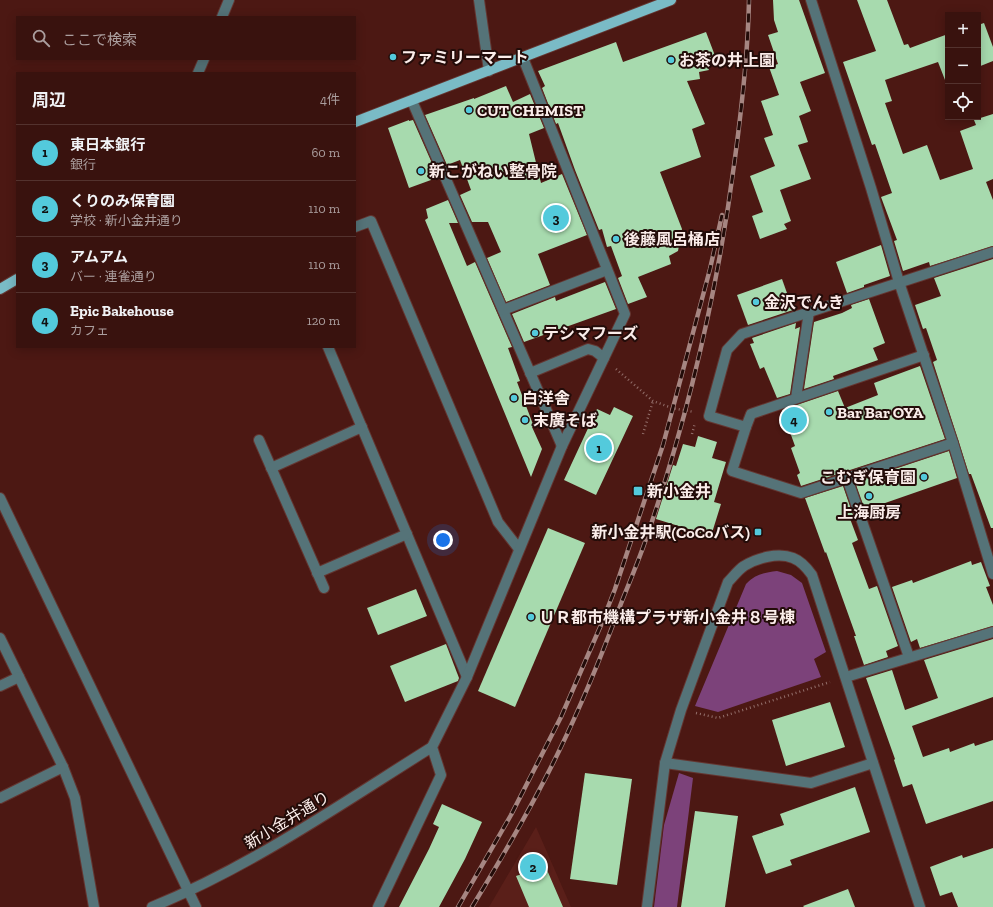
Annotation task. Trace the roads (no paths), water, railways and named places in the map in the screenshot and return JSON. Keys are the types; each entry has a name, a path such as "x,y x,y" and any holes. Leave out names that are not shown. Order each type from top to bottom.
{"main road":[{"path":"356,122 523,58 658,2 672,0"},
{"path":"0,289 16,280"}],"street":[{"path":"222,16 229,0"},
{"path":"479,0 489,71"},
{"path":"811,0 871,188 899,282 924,355 993,574"},
{"path":"378,907 441,776 432,747 467,677 562,446 625,314 523,58"},
{"path":"198,72 204,60"},
{"path":"412,101 562,446"},
{"path":"356,227 371,221 498,522 519,549"},
{"path":"746,427 709,416 727,350 742,334 993,252"},
{"path":"503,310 607,270"},
{"path":"796,398 809,312"},
{"path":"328,348 467,677"},
{"path":"530,373 588,349 595,350 604,358"},
{"path":"924,355 751,414 732,471 801,493 952,443"},
{"path":"271,468 362,427"},
{"path":"259,440 324,588"},
{"path":"847,478 909,657"},
{"path":"0,498 196,907"},
{"path":"317,573 407,534"},
{"path":"647,907 665,763 681,710 728,582 744,566 764,557 781,556 793,558 802,564 812,575 920,907"},
{"path":"846,677 993,632"},
{"path":"0,638 63,767 75,798 94,907"},
{"path":"0,686 19,677"},
{"name":"新小金井通り","path":"152,907 188,892 276,846 432,747"},
{"path":"665,763 811,783 873,763"},
{"path":"0,798 63,767"}],"railway":[{"path":"472,907 528,811 568,733 600,658 637,564 661,495 700,353 720,256 740,119 746,60 749,0"},
{"path":"458,907 511,815 561,717 615,589 663,445 710,269 722,215"}],"place":[{"name":"ファミリーマート","path":"393,57"},
{"name":"お茶の井上園","path":"671,60"},
{"name":"CUT CHEMIST","path":"469,110"},
{"name":"新こがねい整骨院","path":"421,171"},
{"name":"アムアム","path":"556,218"},
{"name":"後藤風呂桶店","path":"616,239"},
{"name":"金沢でんき","path":"756,302"},
{"name":"テシマフーズ","path":"535,333"},
{"name":"白洋舎","path":"514,398"},
{"name":"Bar Bar OYA","path":"829,412"},
{"name":"末廣そば","path":"525,420"},
{"name":"Epic Bakehouse","path":"794,420"},
{"name":"東日本銀行","path":"599,448"},
{"name":"こむぎ保育園","path":"924,477"},
{"name":"新小金井","path":"638,491"},
{"name":"上海厨房","path":"869,496"},
{"name":"新小金井駅(CoCoバス)","path":"758,532"},
{"name":"ＵＲ都市機構プラザ新小金井８号棟","path":"531,617"},
{"name":"くりのみ保育園","path":"533,867"}]}
